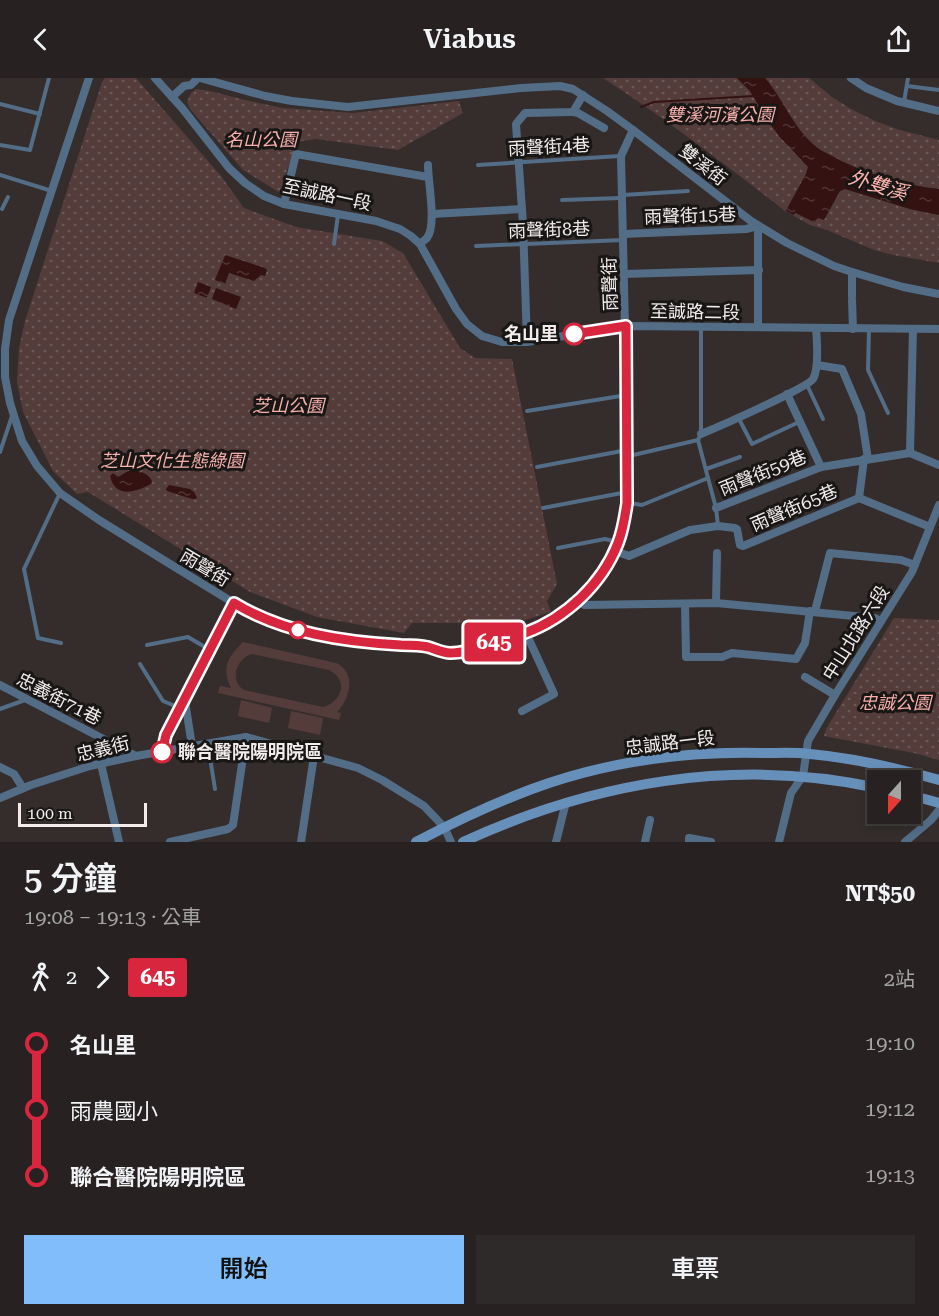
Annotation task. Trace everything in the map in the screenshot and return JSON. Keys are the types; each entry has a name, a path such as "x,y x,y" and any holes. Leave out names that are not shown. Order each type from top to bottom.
{"street":[{"name":"雨聲街","path":"89,78 9,320 5,349 5,378 13,415 22,441 37,466 60,493 99,520 234,603 275,622 304,632 336,638 427,647 448,654 526,633 562,614 594,584 616,547 624,524 628,492 621,156 633,130"},
{"name":"至誠路一段","path":"155,78 229,168 264,196 284,204 376,221 400,229"},
{"path":"172,97 189,78"},
{"path":"184,86 191,85 199,78"},
{"name":"雙溪街","path":"199,78 265,96 348,107 521,88 560,86 573,89 633,130 758,226 804,252 852,272 903,287 939,294"},
{"path":"851,78 866,88 904,103 939,111"},
{"path":"573,112 584,95"},
{"path":"527,342 523,224 516,124 525,113 573,112 604,128"},
{"path":"284,204 296,154 428,177"},
{"path":"420,244 429,236 432,214 428,165"},
{"path":"432,214 522,209"},
{"path":"758,226 758,327"},
{"name":"雨聲街15巷","path":"623,237 746,229 758,226"},
{"name":"至誠路二段","path":"400,229 420,244 456,309 467,324 482,336 502,342 527,342 626,326 939,329"},
{"path":"624,274 759,270"},
{"path":"852,272 853,328"},
{"path":"700,437 807,384 813,378 817,365 816,328"},
{"path":"913,329 910,453 939,465"},
{"name":"雨聲街65巷","path":"718,526 737,529 740,545 743,546 859,498 866,459 861,414 842,369 817,365"},
{"path":"787,394 820,467"},
{"name":"雨聲街59巷","path":"716,508 820,467 910,453"},
{"path":"859,498 930,527"},
{"name":"中山北路六段","path":"803,776 808,741 915,565 939,505"},
{"path":"616,547 628,556 690,530 718,526"},
{"path":"716,603 717,553"},
{"path":"686,604 686,657 722,657 732,653 796,658 805,643 812,611 830,553 901,560 915,565"},
{"path":"580,599 584,605 716,603 812,611 875,618 881,621"},
{"path":"162,752 166,735 234,603"},
{"path":"522,711 554,694 526,633"},
{"path":"805,676 835,695"},
{"name":"忠義街71巷","path":"0,685 136,756"},
{"path":"182,704 192,746"},
{"path":"170,842 228,829 232,825 246,737"},
{"name":"忠義街","path":"0,798 24,788 101,764 246,737 358,768 423,806 444,827"},
{"name":"忠誠路一段","path":"416,842 477,811 534,788 588,772 643,760 684,755 734,752 807,753 874,764 939,780"},
{"path":"301,842 314,756"},
{"path":"101,764 116,841"},
{"path":"0,767 14,774 24,788"},
{"name":"忠誠路一段","path":"463,842 566,802 623,788 673,780 726,775 803,776 867,786"},
{"path":"779,842 790,793 803,776"},
{"path":"921,798 939,803"},
{"path":"556,842 566,802"},
{"path":"904,842 939,810"},
{"path":"645,842 650,820"},
{"path":"444,827 451,842"},
{"path":"689,842 689,838 711,842"}],"lane":[{"path":"0,146 30,150 49,78"},
{"path":"904,103 908,78"},
{"path":"907,86 939,90"},
{"path":"0,105 40,114"},
{"name":"雨聲街4巷","path":"478,165 621,156"},
{"path":"0,176 53,191"},
{"path":"562,200 688,191"},
{"path":"0,216 8,197"},
{"path":"334,244 338,214"},
{"path":"523,224 558,221"},
{"name":"雨聲街8巷","path":"476,246 623,237"},
{"path":"701,327 700,437 708,478"},
{"path":"869,329 868,370 888,413"},
{"path":"807,384 823,419"},
{"path":"527,411 627,394"},
{"path":"0,452 13,415"},
{"path":"738,417 752,444 800,422"},
{"path":"537,467 628,453 700,437"},
{"path":"706,469 740,457"},
{"name":"雨聲街59巷","path":"627,503 642,505 708,478 718,526"},
{"path":"543,508 628,492"},
{"path":"60,493 24,569 38,638 62,643"},
{"path":"558,548 605,540 616,547"},
{"path":"147,645 188,637 210,650"},
{"path":"140,664 163,701 182,704"},
{"path":"0,708 28,699"},
{"path":"208,744 215,789"}],"green space":[{"name":"芝山公園","path":"105,78 136,78 221,176 244,208 296,227 382,241 403,253 460,348 475,358 512,359 557,584 547,601 551,612 486,632 478,623 412,623 404,633 317,617 250,592 88,492 77,494 53,471 23,412 17,382 19,348 25,321"},
{"name":"雙溪河濱公園","path":"603,78 737,78 750,91 779,136 808,167 786,210 814,222 840,191 845,189 910,209 939,215 939,263 874,250 810,225 785,211 673,126"},
{"name":"雙溪河濱公園","path":"765,78 809,78 832,97 875,121 939,140 939,189 911,185 883,177 855,167 819,149 800,130"},
{"name":"名山公園","path":"196,89 283,108 353,113 459,101 463,113 398,150 316,139 296,142 280,193 243,170 190,109 187,102 191,93"},
{"name":"忠誠公園","path":"894,618 939,620 939,760 824,736 826,729"},
{"path":"243,642 336,663 343,667 349,679 349,686 345,700 337,712 341,713 339,720 218,693 220,686 231,688 226,668","holes":["252,654 329,670 339,679 341,690 335,701 323,707 244,690 239,686 236,676 238,665 246,656"]},
{"path":"241,700 272,708 269,723 238,716"},
{"path":"291,711 323,718 320,735 288,728"}],"water":[{"name":"外雙溪","path":"737,78 765,78 800,130 823,152 883,177 911,185 939,189 939,215 910,209 845,189 840,191 824,220 818,218 814,222 786,211 808,167 779,136 750,91"},
{"path":"225,255 265,268 267,270 265,276 261,275 254,281 229,273 225,284 215,280"},
{"path":"198,282 211,287 207,298 194,293"},
{"path":"216,288 241,297 236,309 212,299"},
{"path":"130,470 145,474 152,481 151,484 127,492 116,488 110,476 113,473 118,477"},
{"path":"169,485 190,489 197,498 192,499 167,491"}],"waterway":[{"path":"641,107 654,102 754,96"}],"bus line":[{"name":"645","path":"162,752 166,735 234,603 275,622 304,632 370,643 427,647 448,654 526,633 562,614 580,599 608,564 624,524 628,492 626,326 574,334"}],"place":[{"name":"名山里","path":"574,334"},
{"name":"聯合醫院陽明院區","path":"162,752"}],"park label":[{"name":"芝山文化生態綠園","path":"172,461"}]}
